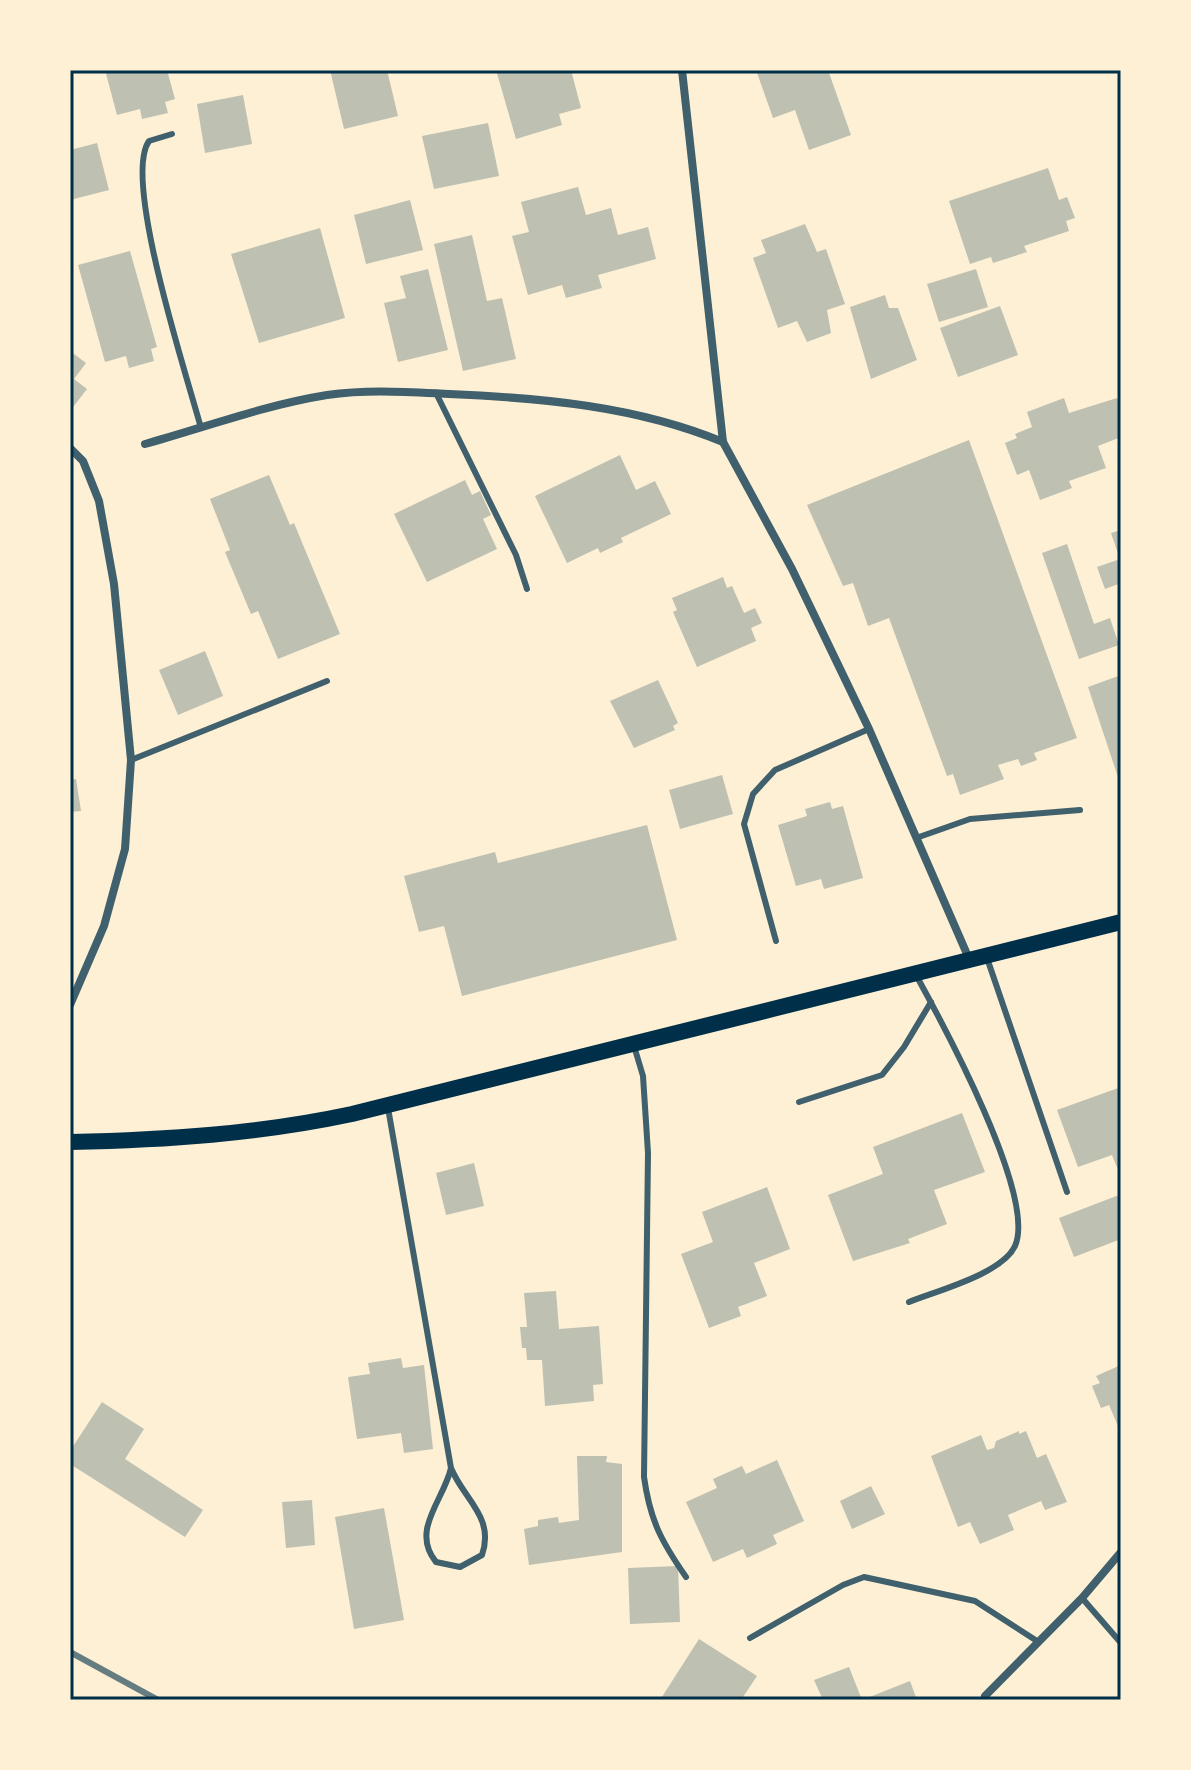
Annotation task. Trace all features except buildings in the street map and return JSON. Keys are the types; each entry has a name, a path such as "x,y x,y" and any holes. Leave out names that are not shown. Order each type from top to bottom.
{"main road":[{"path":"70,1142 190,1139 287,1128 634,1046 1121,922"}],"street":[{"path":"682,70 723,442 792,569 979,960"},
{"path":"145,444 282,403 386,391 499,396 612,409 681,425 723,442"},
{"path":"70,448 83,461 99,501 114,584 131,760 125,849 104,926 70,1005"},
{"path":"985,1696 1082,1598 1121,1552"}],"lane":[{"path":"172,134 149,141 140,168 154,252 201,428"},
{"path":"436,393 516,555 527,589"},
{"path":"131,760 327,681"},
{"path":"776,941 744,824 753,794 775,770 869,729"},
{"path":"919,837 970,819 1080,810"},
{"path":"979,960 1067,1192"},
{"path":"909,1302 997,1267 1015,1246 1019,1213 1003,1155 916,975"},
{"path":"799,1102 882,1075 904,1047 931,1002"},
{"path":"634,1046 643,1076 648,1153 644,1477 649,1513 663,1544 686,1577"},
{"path":"388,1106 451,1468 458,1485 484,1520 487,1534 482,1555 460,1567 436,1562 426,1540 426,1525 442,1496 451,1468"},
{"path":"750,1638 843,1585 864,1577 975,1601 1037,1641"},
{"path":"1082,1598 1121,1643"}],"railway":[{"path":"70,1652 158,1700"}]}
